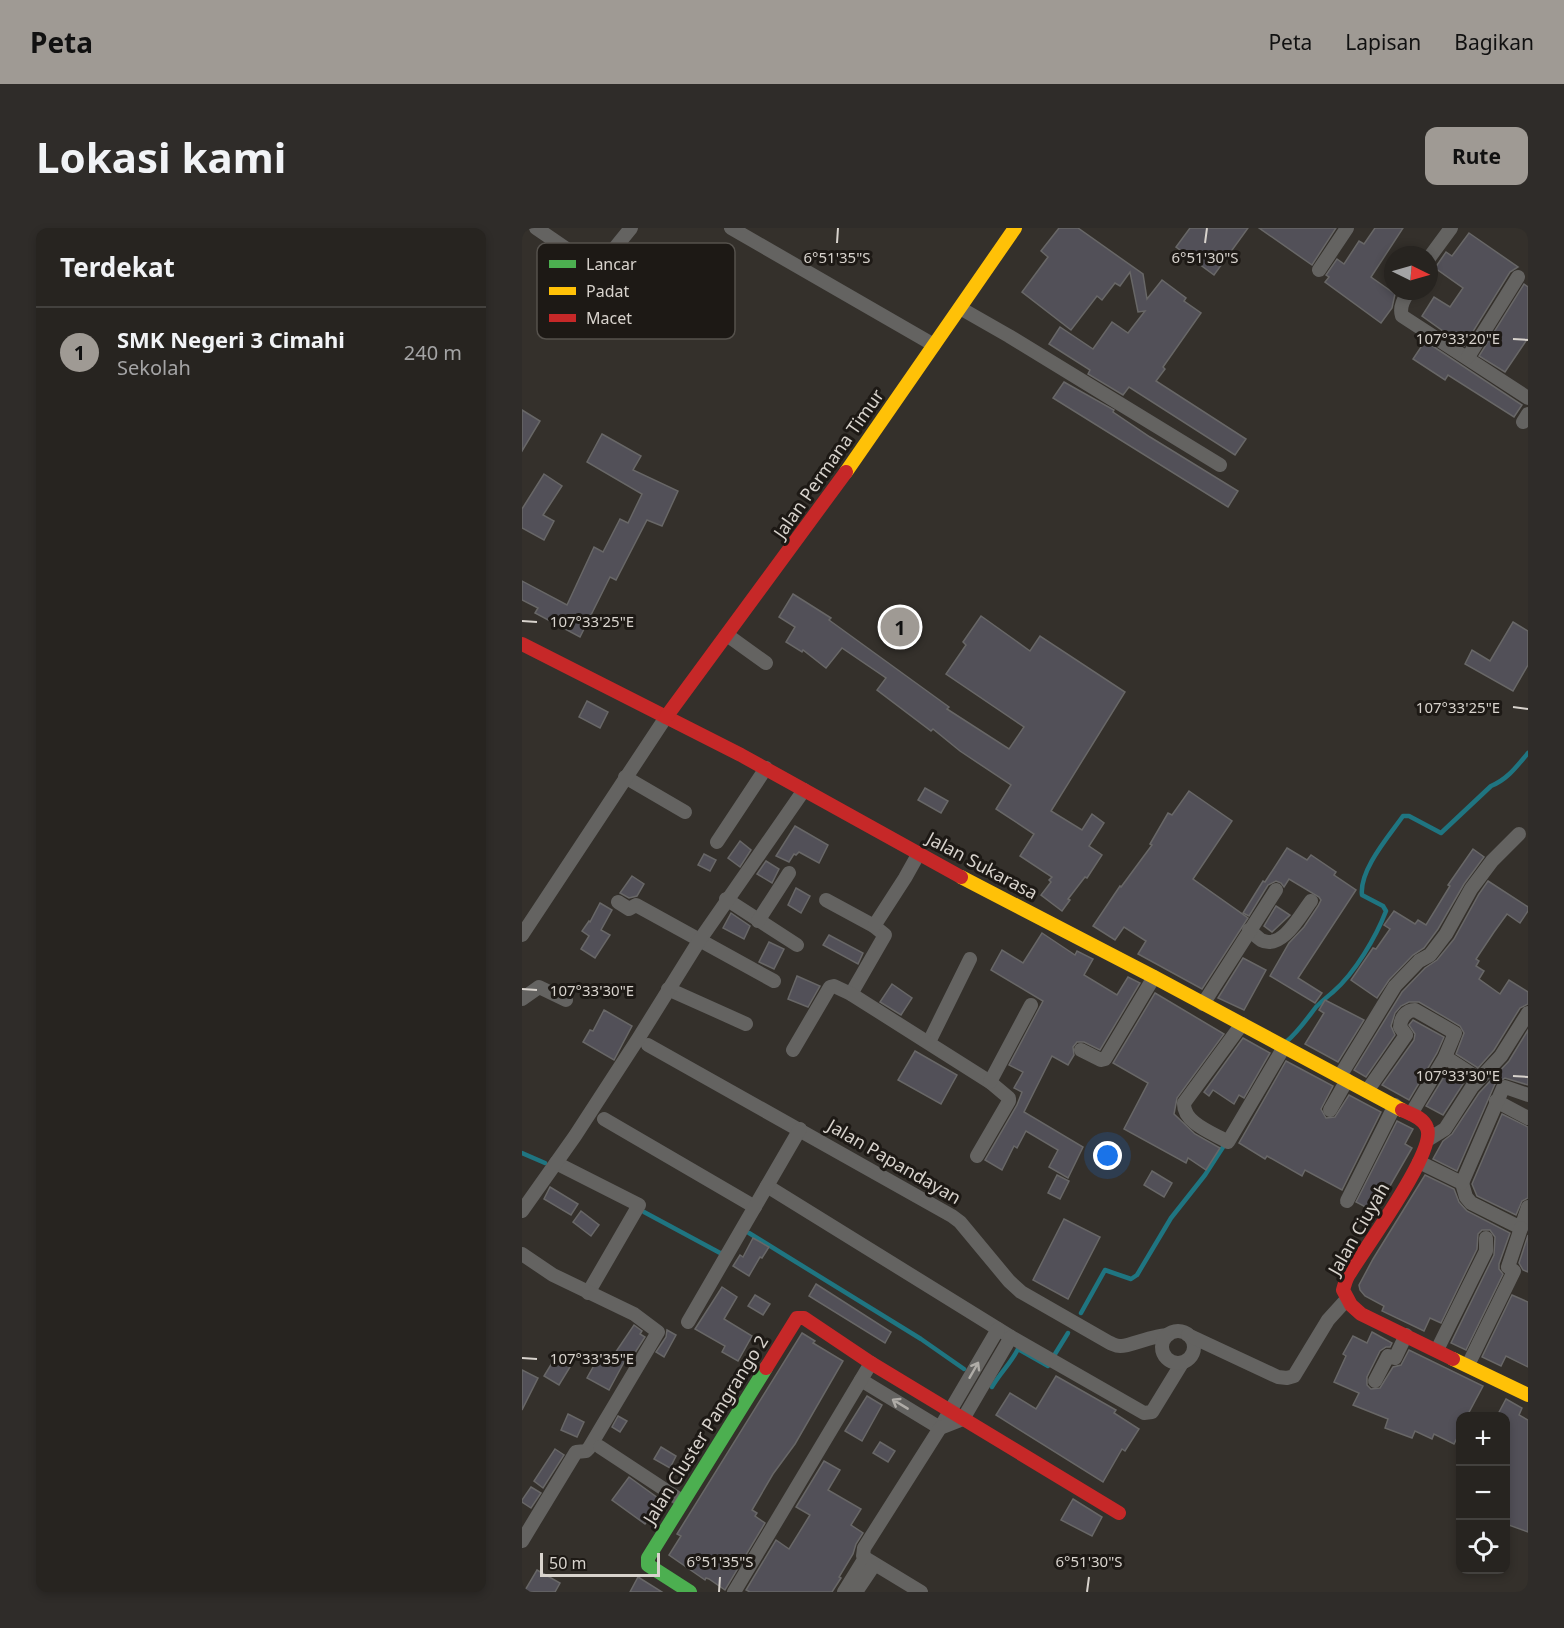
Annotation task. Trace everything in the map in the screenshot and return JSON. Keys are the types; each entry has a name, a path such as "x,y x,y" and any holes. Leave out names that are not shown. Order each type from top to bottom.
{"street":[{"path":"536,228 558,243"},
{"path":"619,243 631,228"},
{"path":"730,228 934,345"},
{"name":"Jalan Permana Timur","path":"666,717 826,501 1015,228"},
{"path":"1319,270 1347,228"},
{"path":"1438,246 1451,228"},
{"path":"1468,357 1518,277"},
{"path":"1404,300 1400,311 1402,316 1528,398"},
{"path":"960,308 1220,465"},
{"path":"727,635 766,663"},
{"name":"Jalan Sukarasa","path":"522,644 766,768 963,878 1411,1114 1423,1121 1428,1129 1429,1139"},
{"path":"522,935 666,717"},
{"path":"717,842 766,768"},
{"path":"625,777 685,812"},
{"path":"522,1211 638,1040 726,899 804,790"},
{"path":"1330,1110 1344,1078 1395,986 1419,961 1430,955 1446,934 1471,889 1492,861 1519,834"},
{"path":"874,926 919,853"},
{"path":"758,921 789,873"},
{"path":"1203,1004 1276,890"},
{"path":"726,899 797,945"},
{"path":"826,900 885,933 851,994"},
{"path":"1250,930 1263,941 1271,942 1283,938 1311,901"},
{"path":"618,902 629,909 636,905 774,981"},
{"path":"929,1042 970,959"},
{"path":"1081,1050 1101,1060 1105,1059 1154,977"},
{"path":"793,1050 830,987 834,986 851,994 990,1082 1009,1098 1010,1101 976,1156"},
{"path":"522,999 538,987 566,1000"},
{"path":"668,989 746,1024"},
{"path":"990,1082 1031,1005"},
{"path":"1367,1091 1406,1035 1400,1024 1411,1010 1455,1034 1411,1114"},
{"path":"1429,1139 1445,1129 1479,1079 1502,1056 1528,1013"},
{"path":"1242,1024 1184,1103 1184,1112 1195,1123 1228,1142 1284,1047"},
{"name":"Jalan Papandayan","path":"648,1045 952,1215 1021,1292 1110,1343 1120,1346 1156,1335 1168,1335"},
{"path":"1444,1057 1479,1079"},
{"path":"1521,1228 1471,1203 1466,1197 1462,1183 1496,1101 1505,1087 1528,1095"},
{"path":"1496,1101 1528,1118"},
{"path":"1347,1201 1395,1106"},
{"path":"604,1119 755,1207"},
{"path":"688,1322 801,1129"},
{"name":"Jalan Ciuyah","path":"1429,1139 1419,1162 1384,1221 1348,1275 1344,1290 1347,1299 1360,1314 1528,1395"},
{"path":"556,1162 639,1205 588,1293"},
{"path":"1419,1162 1462,1183"},
{"path":"767,1186 1011,1337 1144,1413 1152,1412 1182,1363 1193,1353 1194,1343 1188,1335"},
{"path":"1468,1365 1514,1270 1509,1267 1528,1207"},
{"path":"1437,1350 1486,1251 1486,1238"},
{"path":"522,1254 553,1275 633,1314 657,1330 589,1448 576,1452 522,1541"},
{"path":"1182,1363 1172,1362 1164,1355 1162,1344 1168,1335 1180,1331 1278,1377 1294,1376 1328,1320 1347,1299"},
{"name":"Jalan Cluster Pangrango 2","path":"690,1592 648,1565 648,1558 797,1318 801,1317 871,1363"},
{"path":"921,1592 869,1561 863,1556 864,1548 940,1428 998,1329"},
{"path":"1375,1381 1388,1356 1395,1358 1406,1335"},
{"path":"940,1428 963,1419 1011,1337"},
{"path":"734,1592 871,1363 1119,1513"},
{"path":"861,1380 940,1428"},
{"path":"600,1447 682,1502"},
{"path":"843,1592 869,1561"},
{"path":"856,1592 869,1561"}],"building":[{"path":"1059,228 1078,228 1143,274 1147,299 1162,280 1186,298 1184,301 1201,313 1163,367 1165,369 1156,381 1246,439 1235,455 1129,387 1123,395 1088,374 1090,370 1049,344 1060,327 1093,349 1112,322 1128,333 1145,311 1138,312 1130,272 1120,286 1115,283 1102,300 1097,296 1071,330 1022,292 1048,257 1041,251"},
{"path":"1190,228 1248,228 1214,275 1176,247"},
{"path":"1259,228 1336,228 1312,265"},
{"path":"1375,228 1403,228 1391,246 1384,246 1384,257 1371,277 1384,286 1384,300 1394,300 1392,308 1381,323 1325,282 1329,277 1326,275 1337,259 1344,264 1359,241 1364,244"},
{"path":"1469,233 1518,267 1510,272 1464,346 1422,316 1432,300 1438,300 1450,307 1463,288 1438,270 1438,264 1446,252 1452,256"},
{"path":"1524,284 1528,287 1528,338 1505,372 1479,356"},
{"path":"1425,341 1522,405 1514,417 1448,375 1445,380 1413,359"},
{"path":"1064,382 1114,410 1113,412 1150,437 1238,491 1228,507 1053,398"},
{"path":"522,410 540,421 522,451"},
{"path":"602,434 641,456 633,470 678,491 662,526 647,520 616,580 610,577 580,637 535,613 538,608 522,600 522,581 567,605 594,547 603,552 620,519 628,523 642,494 587,462"},
{"path":"544,474 562,486 543,515 554,521 544,540 522,528 522,509"},
{"path":"793,594 831,618 829,620 949,707 947,709 1009,749 1024,727 946,674 966,645 963,642 981,616 1030,651 1040,636 1125,692 1051,811 1082,830 1092,814 1104,823 1089,846 1102,855 1087,878 1085,877 1068,899 1070,900 1062,911 1041,895 1052,877 1020,856 1034,834 996,809 1011,785 960,751 933,729 931,731 877,690 886,678 842,648 826,668 803,650 802,652 786,642 795,627 779,617"},
{"path":"895,606 921,624 906,648 879,630"},
{"path":"1513,622 1528,631 1528,665 1513,691 1465,664 1472,650 1490,661"},
{"path":"587,701 608,712 600,728 579,717"},
{"path":"925,788 948,801 941,813 918,800"},
{"path":"1189,791 1232,821 1193,879 1248,918 1202,989 1138,954 1146,941 1124,927 1115,940 1093,926 1152,845 1150,844 1168,813 1172,815"},
{"path":"795,826 828,845 819,863 799,852 794,854 789,862 776,856"},
{"path":"740,841 751,850 740,867 728,858"},
{"path":"1287,848 1307,860 1311,855 1336,872 1334,875 1356,890 1298,978 1322,993 1315,1003 1270,976 1289,943 1304,927 1318,906 1321,900 1319,897 1289,879 1284,887 1276,881 1268,885 1249,916 1243,913"},
{"path":"1473,849 1484,857 1464,884 1438,929 1424,948 1413,955 1389,980 1377,998 1351,980 1373,948 1376,949 1390,929 1384,925 1394,911 1415,924 1418,920 1426,925 1450,886 1448,885"},
{"path":"704,854 716,860 710,871 698,865"},
{"path":"766,861 779,869 772,883 757,874"},
{"path":"632,876 644,884 637,896 629,898 620,893"},
{"path":"1488,881 1528,907 1528,911 1520,923 1507,914 1494,932 1476,959 1479,961 1476,966 1484,971 1479,979 1500,994 1509,980 1528,992 1528,1004 1520,1008 1494,1050 1478,1068 1456,1054 1464,1033 1460,1026 1419,1002 1409,1002 1395,1013 1391,1026 1395,1035 1366,1077 1354,1070 1402,992 1425,968 1437,960 1454,939"},
{"path":"796,888 810,896 801,913 788,905"},
{"path":"600,903 612,910 601,930 610,935 595,958 581,949 589,936 582,931 590,922"},
{"path":"1276,906 1290,915 1272,932 1264,926"},
{"path":"731,913 750,926 744,939 723,928"},
{"path":"1042,933 1075,955 1077,951 1093,959 1084,975 1117,995 1128,977 1140,983 1100,1050 1084,1042 1077,1042 1073,1047 1074,1055 1068,1065 1052,1056 1024,1112 1083,1147 1068,1178 1049,1167 1058,1150 1026,1131 1017,1148 1014,1146 1002,1170 985,1160 1017,1105 1022,1092 1014,1088 1023,1072 1009,1065 1043,1001 991,970 1002,950 1023,963"},
{"path":"829,935 863,953 858,964 823,945"},
{"path":"769,942 784,949 774,969 759,962"},
{"path":"1243,958 1266,970 1244,1010 1218,998"},
{"path":"797,976 820,986 808,1007 788,999"},
{"path":"892,984 912,998 901,1015 880,1002"},
{"path":"1155,993 1224,1034 1177,1098 1174,1114 1195,1134 1220,1148 1206,1170 1188,1158 1186,1163 1124,1129 1148,1083 1113,1063"},
{"path":"1325,1000 1364,1020 1338,1062 1305,1044 1324,1013 1319,1010"},
{"path":"604,1010 632,1026 614,1060 583,1042 590,1030 593,1031"},
{"path":"1413,1020 1444,1037 1409,1100 1382,1085 1414,1040 1415,1034 1409,1025"},
{"path":"1528,1030 1528,1085 1505,1078 1495,1084 1457,1171 1433,1159 1443,1141 1452,1134 1479,1093 1509,1061"},
{"path":"1243,1038 1270,1053 1244,1098 1239,1095 1234,1104 1213,1090 1209,1096 1204,1092"},
{"path":"915,1051 957,1075 941,1104 898,1080"},
{"path":"1286,1061 1333,1086 1321,1109 1326,1118 1335,1117 1349,1095 1381,1112 1342,1190 1305,1170 1302,1176 1267,1156 1265,1159 1239,1143"},
{"path":"1448,1070 1465,1081 1443,1115 1426,1106"},
{"path":"1502,1114 1528,1127 1528,1198 1522,1201 1516,1215 1477,1196 1472,1184"},
{"path":"1397,1121 1413,1129 1405,1144 1412,1148 1375,1212 1356,1202"},
{"path":"1152,1171 1172,1183 1164,1197 1144,1185"},
{"path":"1057,1175 1069,1181 1060,1199 1048,1193"},
{"path":"1425,1175 1454,1189 1459,1202 1467,1211 1510,1233 1499,1264 1499,1269 1503,1274 1466,1350 1451,1343 1494,1255 1495,1237 1490,1230 1482,1230 1478,1234 1477,1249 1441,1323 1430,1318 1424,1331 1382,1311 1384,1306 1365,1296 1360,1290 1359,1285 1373,1259"},
{"path":"550,1187 578,1204 571,1215 544,1199"},
{"path":"581,1211 599,1225 591,1236 573,1222"},
{"path":"1064,1219 1100,1237 1068,1299 1033,1280"},
{"path":"1528,1235 1528,1272 1523,1270 1519,1263"},
{"path":"753,1238 769,1247 749,1276 733,1266 740,1255 743,1257"},
{"path":"816,1284 891,1332 885,1343 809,1296"},
{"path":"722,1287 737,1297 724,1319 752,1336 738,1361 722,1352 725,1346 695,1329"},
{"path":"755,1295 770,1304 763,1315 748,1306"},
{"path":"1512,1295 1528,1302 1528,1367 1506,1356 1501,1366 1482,1357"},
{"path":"634,1325 642,1331 640,1334 645,1337 633,1356 629,1353 609,1390 587,1378 597,1360 607,1365"},
{"path":"667,1330 676,1335 664,1357 656,1352 666,1337"},
{"path":"1372,1332 1392,1343 1390,1347 1380,1351 1367,1377 1367,1385 1371,1389 1380,1388 1393,1367 1401,1365 1409,1350 1483,1386 1469,1412 1456,1412 1454,1444 1434,1434 1432,1439 1415,1431 1412,1438 1385,1428 1388,1419 1353,1405 1359,1393 1334,1382 1346,1356 1343,1354 1353,1336 1367,1343"},
{"path":"802,1333 815,1341 813,1343 843,1361 795,1444 773,1474 752,1510 757,1513 755,1516 765,1523 725,1590 709,1579 705,1580 669,1555 681,1536 677,1534"},
{"path":"555,1358 570,1367 559,1385 544,1376"},
{"path":"522,1370 538,1378 522,1410"},
{"path":"1056,1376 1116,1410 1114,1413 1139,1429 1125,1451 1122,1449 1103,1482 996,1415 1010,1393 1036,1409"},
{"path":"867,1396 882,1405 862,1441 845,1431"},
{"path":"1506,1399 1522,1408 1519,1415 1528,1420 1528,1532 1510,1525 1510,1412 1499,1412"},
{"path":"568,1414 584,1422 577,1437 561,1430"},
{"path":"618,1416 627,1421 620,1432 612,1427"},
{"path":"880,1442 895,1451 888,1462 873,1453"},
{"path":"661,1447 676,1456 670,1468 654,1459"},
{"path":"555,1449 564,1455 543,1488 534,1481"},
{"path":"824,1461 840,1470 828,1490 861,1509 851,1525 863,1533 839,1577 841,1578 832,1592 750,1592 746,1590 776,1540 789,1549 810,1515 796,1507"},
{"path":"629,1477 662,1501 645,1524 612,1500"},
{"path":"531,1487 541,1493 531,1508 522,1500"},
{"path":"1073,1499 1102,1517 1092,1536 1061,1520"},
{"path":"537,1570 560,1583 555,1592 524,1592"},
{"path":"638,1577 662,1592 630,1592"}],"waterway":[{"path":"1286,1042 1316,1007 1349,975 1377,932 1386,911 1383,906 1362,895 1362,885 1370,864 1403,816 1409,816 1441,833 1491,786 1507,776 1528,753"},
{"path":"1081,1313 1105,1270 1131,1279 1137,1275 1171,1218 1205,1175 1225,1144"},
{"path":"522,1153 545,1163"},
{"path":"644,1212 722,1254 724,1251"},
{"path":"749,1233 921,1339 964,1369"},
{"path":"1055,1354 1068,1333"},
{"path":"992,1387 1018,1349 1048,1366"}],"traffic: fast":[{"path":"690,1592 648,1565 648,1558 766,1368"}],"traffic: slow":[{"path":"846,472 1015,228"},
{"path":"961,877 1402,1110"},
{"path":"1453,1359 1528,1395"}],"traffic: jam":[{"path":"666,717 846,472"},
{"path":"522,644 741,755 961,877"},
{"path":"1402,1110 1423,1122 1427,1128 1427,1140 1411,1178 1349,1275 1343,1290 1351,1305 1361,1314 1453,1359"},
{"path":"766,1368 797,1318 804,1318 871,1363 1119,1513"}],"place":[{"name":"SMK Negeri 3 Cimahi","path":"900,627"}]}
